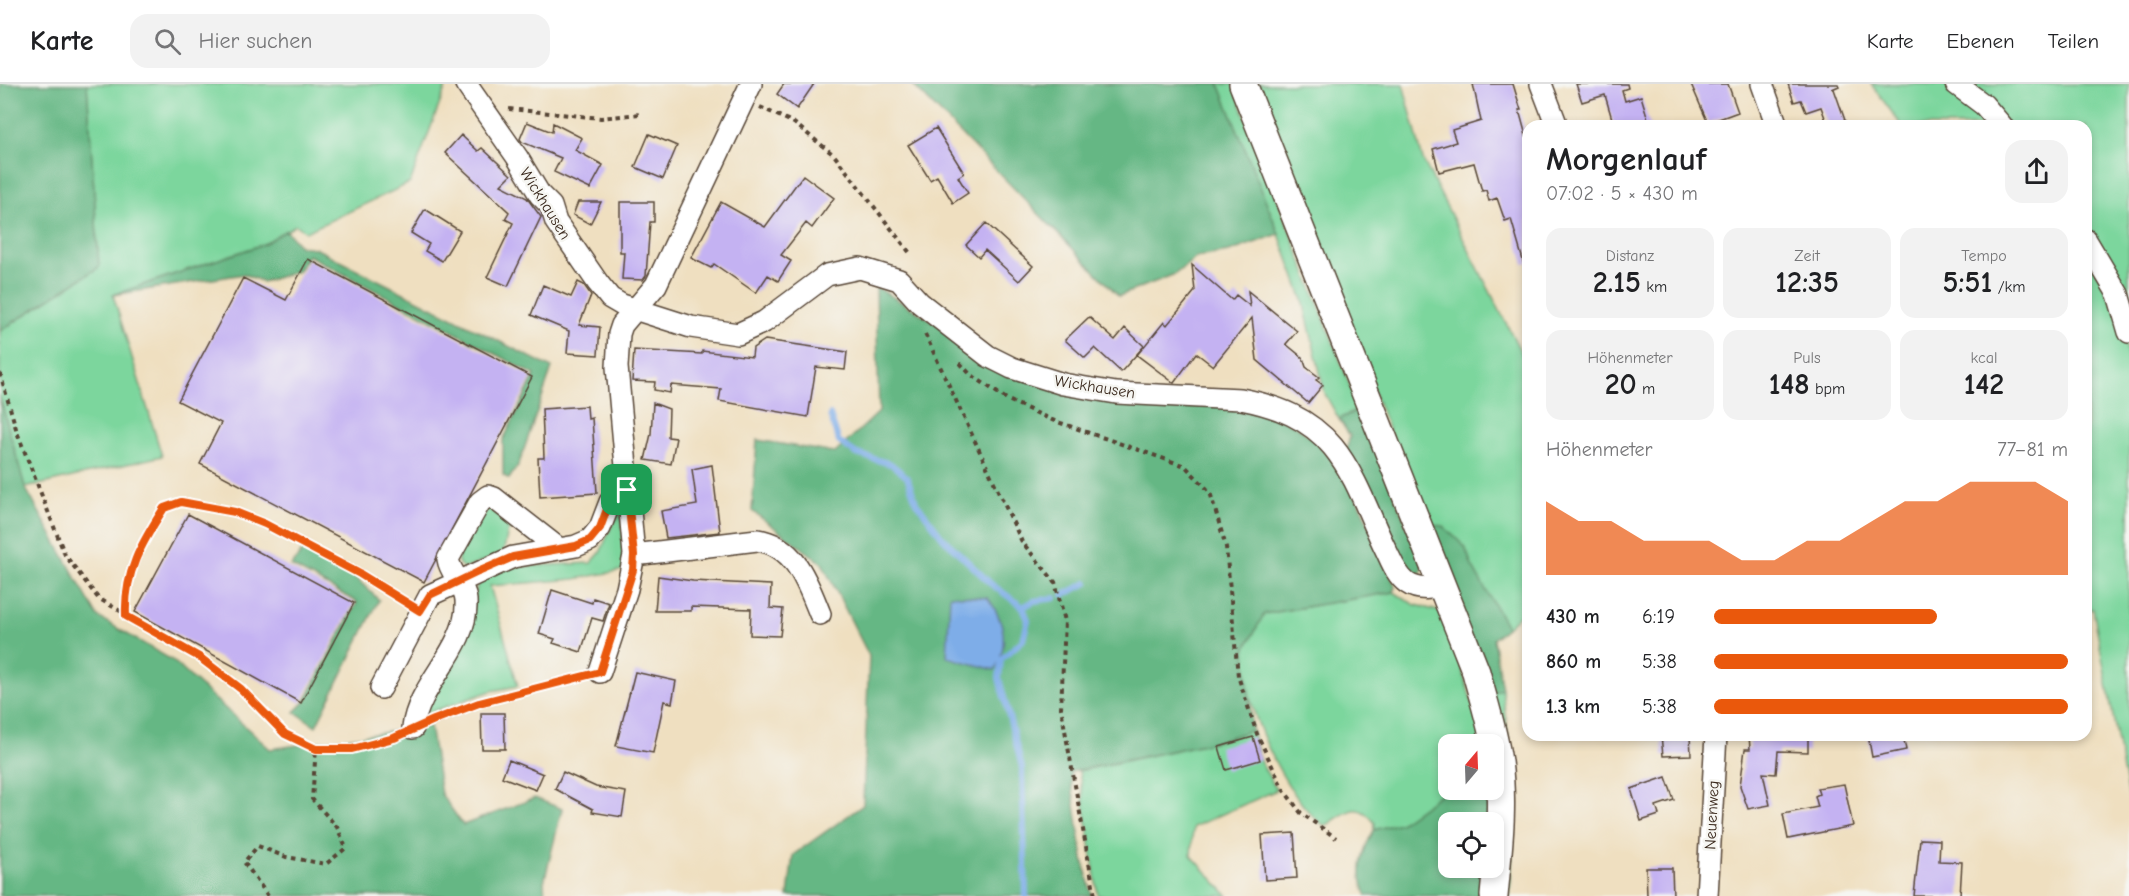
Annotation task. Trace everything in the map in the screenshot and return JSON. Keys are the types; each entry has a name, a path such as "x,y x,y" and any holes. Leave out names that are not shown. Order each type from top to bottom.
{"main road":[{"path":"1243,84 1476,672 1498,762 1501,819 1494,896"}],"street":[{"name":"Wickhausen","path":"466,84 540,195 551,206 556,222 610,298 635,310 691,327 738,334 764,322 827,275 860,268 899,280 920,303 988,356 1012,368 1063,384 1116,393 1241,399 1275,408 1303,420 1334,448 1350,474 1392,561 1408,584 1421,588 1442,586"},
{"path":"600,672 627,589 634,555 617,350 622,324 656,285 751,84"},
{"path":"1541,84 1555,120"},
{"path":"1762,84 1775,120"},
{"path":"1956,84 1984,105 1997,120"},
{"path":"2092,250 2118,294 2129,332"},
{"path":"381,688 430,595 513,557 576,546 590,540 600,528 610,501 627,490"},
{"path":"413,728 418,706 462,626 466,597 459,580 449,566 448,558 460,533 480,502 488,496 518,514 558,548"},
{"path":"634,555 757,540 768,542 794,560 803,573 820,614"},
{"name":"Neuenweg","path":"1707,896 1716,741"}],"path":[{"path":"741,103 753,104 794,123 834,155 910,253"},
{"path":"484,111 533,110 601,118 640,114"},
{"path":"923,329 1022,542 1055,582 1065,621 1061,708 1095,896"},
{"path":"956,358 970,374 1008,400 1052,420 1185,466 1210,492 1227,548 1238,676 1257,734 1283,789 1301,813 1336,838"},
{"path":"0,373 16,432 65,555 98,598 199,657 241,689 285,734 316,749 352,749 394,738 413,728 479,703 600,672"},
{"path":"126,616 125,590 134,561 164,508 181,502 235,512 265,524 360,574 420,611"},
{"path":"268,896 244,862 258,846 286,857 326,864 346,849 337,827 312,799 316,749"}],"green space":[{"path":"0,84 87,84 99,267 0,331"},
{"path":"87,84 447,84 410,183 306,232 296,225 264,244 113,295 162,456 25,488 0,398 0,331 99,267"},
{"path":"912,84 1219,84 1279,234 1229,252 1197,257 1175,274 1119,296"},
{"path":"1219,84 1233,84 1359,409 1339,419 1325,394 1303,300"},
{"path":"1251,84 1403,84 1423,160 1522,354 1522,613 1507,627 1472,566 1465,547 1426,524"},
{"path":"1871,84 1946,84 1989,120 1898,120"},
{"path":"1966,84 2129,84 2129,306 2092,241 2092,120 2002,120"},
{"path":"286,230 300,246 315,248 552,368 519,464 509,479 503,475 503,440 535,375 308,255 298,271 263,282 244,274 113,295 264,244"},
{"path":"2092,261 2123,326 2129,367 2129,802 2093,609"},
{"path":"876,287 941,326 1012,374 1240,409 1272,416 1301,430 1319,444 1347,481 1396,587 1394,592 1264,614 1245,650 1252,730 1218,741 1070,772 1083,859 1092,896 788,896 793,855 863,805 869,656 822,563 752,511 757,440 835,453 879,412"},
{"path":"0,398 25,487 98,617 172,660 270,749 430,726 441,794 463,825 535,798 562,809 544,882 545,896 0,896"},
{"path":"1359,409 1423,565 1421,573 1413,574 1402,566 1346,452 1350,436 1339,419"},
{"path":"488,508 513,526 508,531 503,554 464,569 458,563 458,551"},
{"path":"618,511 621,511 625,570 575,579 490,586 518,686 491,691 425,714 469,624 477,585 487,576 509,567 591,563 600,553"},
{"path":"1426,524 1443,526 1465,547 1472,566 1507,627 1493,639 1502,689 1490,693"},
{"path":"304,549 356,578 379,600 316,726 295,712 304,703 357,602 291,566"},
{"path":"1394,592 1413,604 1441,612 1447,622 1482,734 1438,734 1438,796 1400,823 1374,830 1375,823 1362,811 1344,813 1325,826 1310,813 1281,772 1268,747 1249,695 1245,671 1245,651 1264,614"},
{"path":"1502,689 1513,774 1514,827 1510,896 1503,896 1504,812 1498,812 1497,800 1504,800 1504,734 1493,734 1490,693"},
{"path":"1252,730 1261,763 1277,790 1193,827 1191,855 1228,896 1098,896 1079,771 1218,741"},
{"path":"1438,796 1438,800 1490,800 1491,812 1438,812 1438,878 1486,878 1485,896 1367,896 1361,879 1366,846 1374,830 1400,823"}],"water":[{"path":"950,595 988,598 994,607 1003,633 1002,651 995,670 947,657"}],"building":[{"path":"784,84 814,84 797,109 777,94"},
{"path":"1473,84 1513,84 1522,121 1522,257 1511,219 1505,221 1497,198 1489,201 1486,190 1482,191 1474,163 1439,172 1433,149 1456,142 1452,130 1481,121"},
{"path":"1576,84 1627,84 1628,88 1622,90 1625,101 1641,96 1648,120 1612,120 1605,95 1582,102"},
{"path":"1691,84 1728,84 1738,112 1716,120 1707,120"},
{"path":"1788,84 1838,84 1839,86 1832,89 1834,89 1845,120 1826,120 1821,107 1806,112 1801,100 1794,102"},
{"path":"527,122 552,132 553,123 582,138 575,150 603,165 590,189 554,172 561,158 522,142 520,139"},
{"path":"936,128 964,173 958,177 968,193 953,203 937,176 930,180 908,145"},
{"path":"649,134 677,146 663,179 635,167"},
{"path":"461,135 478,151 482,148 511,175 501,185 527,198 541,217 508,286 487,277 513,223 505,219 509,212 445,153"},
{"path":"803,175 834,198 812,228 806,223 781,255 791,261 778,281 768,275 756,293 714,264 711,268 691,258 721,202 765,227"},
{"path":"578,202 601,202 590,224 573,215"},
{"path":"620,202 654,202 654,222 650,222 646,276 643,280 622,279 624,252 620,252"},
{"path":"425,209 460,231 442,261 425,251 429,244 411,233"},
{"path":"986,223 1033,266 1019,281 985,250 979,257 966,245"},
{"path":"308,259 532,377 424,582 200,464 221,423 178,401 243,278 286,300"},
{"path":"1192,265 1232,300 1236,295 1250,306 1248,291 1297,331 1286,344 1303,358 1306,367 1319,377 1316,380 1323,385 1308,403 1257,360 1252,318 1213,366 1196,353 1174,383 1137,355 1164,322 1167,325 1195,291"},
{"path":"578,282 584,285 591,295 579,325 600,327 598,355 567,353 569,331 531,315 543,285 571,297"},
{"path":"1089,317 1115,340 1125,328 1144,346 1121,372 1095,348 1085,358 1065,340"},
{"path":"765,340 847,352 845,370 816,367 808,417 719,401 721,389 671,385 670,393 654,390 655,382 632,381 634,350 702,354 702,351 752,357 753,348"},
{"path":"653,403 669,409 668,437 676,438 671,464 645,460 651,434"},
{"path":"587,406 588,419 592,418 597,493 540,497 538,458 544,458 542,409"},
{"path":"712,465 720,532 666,538 661,511 697,505 692,469"},
{"path":"188,514 354,603 301,703 135,612"},
{"path":"658,576 693,581 771,585 770,608 783,609 780,636 750,635 751,609 691,607 691,611 655,611"},
{"path":"552,590 592,603 593,598 609,603 603,621 592,618 581,652 553,643 555,639 539,634"},
{"path":"635,672 676,681 672,703 664,701 653,753 616,746"},
{"path":"481,713 504,713 505,749 482,749"},
{"path":"1253,737 1260,760 1226,770 1219,747"},
{"path":"1662,741 1690,741 1691,755 1663,756"},
{"path":"1749,741 1808,741 1808,752 1778,751 1776,774 1763,773 1770,805 1748,809 1740,786 1745,749 1750,749"},
{"path":"1869,741 1904,741 1906,750 1872,757"},
{"path":"509,760 543,774 536,790 502,777"},
{"path":"563,772 596,787 626,792 622,817 592,812 593,809 555,789"},
{"path":"1666,777 1674,800 1656,806 1659,815 1641,821 1631,789"},
{"path":"1844,784 1853,826 1788,839 1783,814 1818,807 1815,796 1819,794 1817,788"},
{"path":"1294,833 1297,878 1265,880 1262,835"},
{"path":"1920,839 1940,840 1939,861 1962,862 1960,896 1914,896"},
{"path":"1646,868 1672,868 1673,896 1647,896"}],"waterway":[{"path":"830,415 839,442 857,454 891,464 907,477 916,502 943,538 991,584 1023,607 1028,620 1023,640 1001,659 999,678 1022,767 1026,896"},
{"path":"1063,595 1087,583"},
{"path":"1023,607 1034,601 1055,598"}],"route":[{"path":"627,490 634,555 633,570 600,672 479,703 413,728 394,738 352,749 316,749 285,734 241,689 199,657 126,616 125,590 134,561 164,508 181,502 235,512 265,524 360,574 420,611 430,595 513,557 576,546 590,540 600,528 610,501 627,490"}]}
